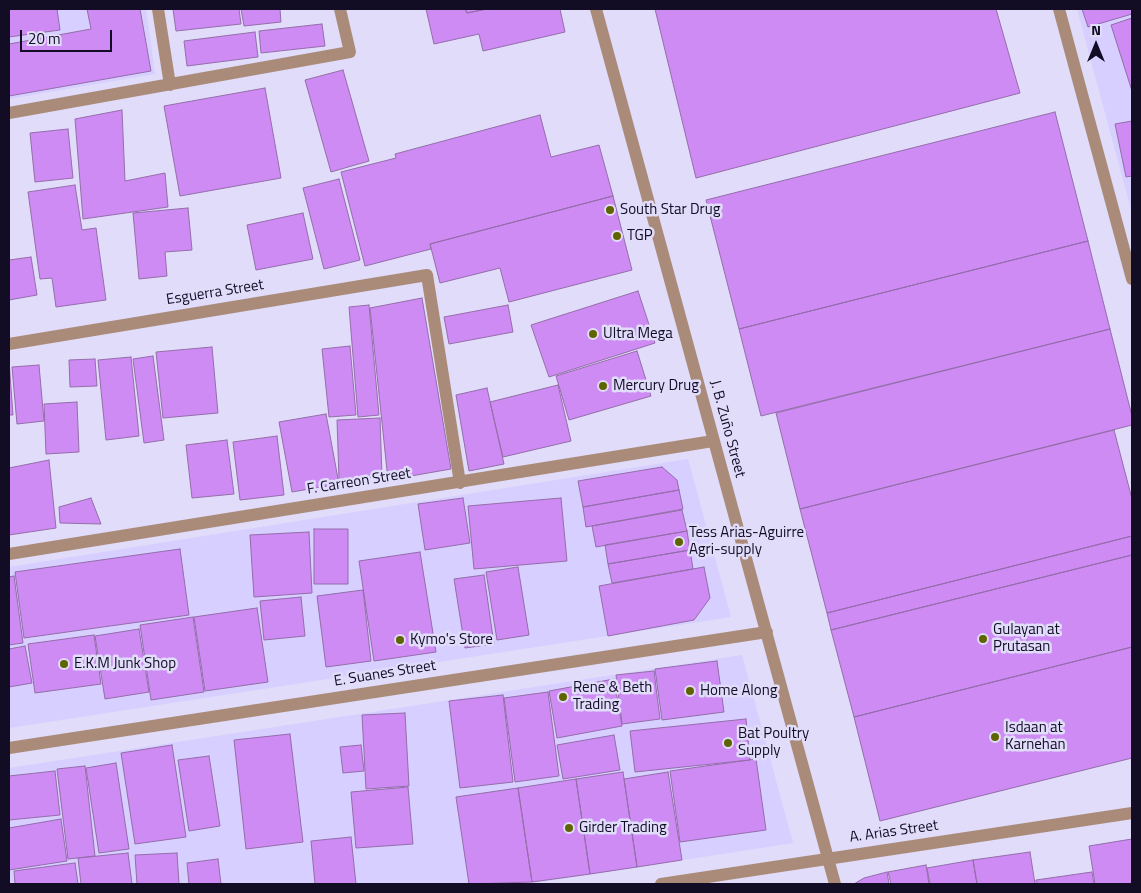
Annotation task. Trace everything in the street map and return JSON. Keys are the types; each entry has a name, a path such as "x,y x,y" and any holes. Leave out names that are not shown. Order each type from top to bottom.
{"street":[{"path":"158,9 170,85"},
{"path":"9,113 350,52 340,9"},
{"name":"J. B. Zuño Street","path":"596,9 835,884"},
{"path":"1059,9 1132,279"},
{"name":"Esguerra Street","path":"9,344 427,275 460,483"},
{"name":"F. Carreon Street","path":"9,554 713,441"},
{"name":"E. Suanes Street","path":"9,748 766,632"},
{"name":"A. Arias Street","path":"661,884 1132,813"}],"shaded area":[{"path":"9,9 146,9 155,74 9,99"},
{"path":"1077,9 1132,9 1132,213"},
{"path":"688,459 731,617 9,728 9,567"},
{"path":"742,655 793,843 529,884 9,884 9,768"}],"building":[{"path":"9,9 57,9 60,30 9,37"},
{"path":"87,9 140,9 151,71 9,96 9,44 91,29"},
{"path":"173,9 239,9 241,24 176,31"},
{"path":"241,9 280,9 281,22 244,26"},
{"path":"426,9 465,9 467,13 487,9 560,9 565,32 483,51 479,34 434,44"},
{"path":"465,9 487,9 467,13"},
{"path":"655,9 996,9 1020,93 696,178"},
{"path":"1082,9 1132,9 1132,14 1088,27"},
{"path":"1132,18 1132,91 1111,25"},
{"path":"322,24 325,46 261,53 259,31"},
{"path":"255,32 258,57 187,66 184,41"},
{"path":"343,70 369,161 331,172 305,80"},
{"path":"265,88 281,178 180,196 164,106"},
{"path":"122,110 125,181 165,173 168,207 83,219 75,119"},
{"path":"1055,112 1088,241 739,329 706,200"},
{"path":"540,115 551,157 599,145 613,196 430,244 431,249 365,266 341,172 396,158 395,154"},
{"path":"1132,121 1132,176 1126,177 1115,124"},
{"path":"68,129 73,178 35,182 30,133"},
{"path":"339,179 360,260 324,269 303,188"},
{"path":"75,185 82,230 96,228 106,300 56,307 52,278 40,279 28,192"},
{"path":"613,196 632,270 509,302 500,268 440,283 430,244"},
{"path":"188,208 192,250 165,252 167,276 139,279 133,213"},
{"path":"303,213 313,259 256,270 247,225"},
{"path":"1088,241 1110,329 761,416 739,329"},
{"path":"31,257 37,295 9,300 9,260"},
{"name":"Ultra Mega","path":"638,291 655,343 549,377 531,325"},
{"path":"422,298 451,469 388,480 370,308"},
{"path":"369,305 379,415 358,417 349,307"},
{"path":"508,305 513,332 449,344 444,317"},
{"path":"1110,329 1132,416 1132,425 800,509 776,413"},
{"path":"350,346 356,415 329,417 322,349"},
{"path":"212,347 218,413 163,418 156,352"},
{"name":"Mercury Drug","path":"637,351 651,396 569,420 556,376"},
{"path":"153,356 164,440 144,443 133,359"},
{"path":"131,357 139,436 106,440 98,360"},
{"path":"95,359 97,386 70,387 69,360"},
{"path":"9,361 13,415 9,415"},
{"path":"39,365 44,421 17,424 12,367"},
{"path":"558,385 571,441 503,457 490,402"},
{"path":"487,388 504,464 469,471 456,395"},
{"path":"77,402 79,452 46,454 44,404"},
{"path":"326,414 339,484 292,492 279,422"},
{"path":"380,418 382,477 339,479 337,420"},
{"path":"1114,430 1132,499 1132,536 827,613 800,509"},
{"path":"277,436 284,495 240,500 233,442"},
{"path":"227,440 234,494 192,498 186,445"},
{"path":"49,460 56,528 9,535 9,468"},
{"path":"662,467 677,480 679,490 583,507 578,481"},
{"path":"679,490 683,509 586,527 583,507"},
{"path":"91,498 101,524 60,523 59,507"},
{"path":"463,498 470,543 425,550 418,504"},
{"path":"561,498 567,561 474,569 468,506"},
{"path":"682,510 687,531 596,547 592,526"},
{"path":"314,529 348,529 348,584 314,584"},
{"path":"687,531 690,550 608,564 605,545"},
{"path":"309,532 312,593 254,597 250,535"},
{"path":"1132,536 1132,555 831,630 827,613"},
{"path":"180,549 189,615 24,638 15,572"},
{"path":"690,550 693,569 612,583 608,564"},
{"path":"420,552 436,652 374,661 359,561"},
{"name":"Gulayan at Prutasan","path":"1132,555 1132,647 854,717 831,630"},
{"path":"518,567 529,635 497,640 486,572"},
{"path":"704,567 710,598 694,620 608,636 599,586"},
{"path":"484,575 494,644 465,648 454,579"},
{"path":"14,576 23,643 9,645 9,577"},
{"path":"363,590 371,661 326,667 317,596"},
{"path":"301,597 305,636 264,640 260,601"},
{"path":"257,608 268,682 205,691 194,617"},
{"path":"193,617 204,692 151,700 140,625"},
{"path":"139,629 149,692 105,699 95,636"},
{"name":"E.K.M Junk Shop","path":"94,635 101,684 35,693 28,644"},
{"path":"25,646 32,683 9,687 9,649"},
{"name":"Isdaan at Karnehan","path":"1132,647 1132,758 880,821 854,717"},
{"name":"Home Along","path":"717,661 724,712 662,720 655,669"},
{"path":"654,671 660,719 622,724 616,675"},
{"path":"614,679 622,726 557,738 549,691"},
{"path":"548,692 559,776 515,782 504,698"},
{"path":"503,695 513,782 460,788 449,701"},
{"path":"405,713 409,786 366,789 362,715"},
{"path":"746,719 750,760 635,772 630,731"},
{"path":"290,734 303,842 246,849 234,740"},
{"path":"614,735 620,770 563,779 557,745"},
{"path":"172,745 186,837 135,844 121,753"},
{"path":"361,745 364,771 343,773 340,747"},
{"path":"209,756 220,826 189,831 178,760"},
{"path":"756,759 766,830 680,842 670,771"},
{"path":"116,763 129,849 99,853 86,768"},
{"path":"85,766 95,856 68,859 57,769"},
{"path":"55,771 60,815 9,820 9,776"},
{"path":"623,772 637,867 590,874 576,779"},
{"path":"668,772 682,860 637,867 624,779"},
{"path":"576,779 590,874 532,882 518,788"},
{"path":"408,787 413,844 356,848 351,792"},
{"path":"518,788 532,882 469,884 456,797"},
{"path":"61,819 67,861 9,870 9,828"},
{"path":"351,837 356,884 315,884 311,841"},
{"path":"1132,839 1132,884 1095,884 1089,846"},
{"path":"1030,852 1035,884 977,884 973,860"},
{"path":"128,853 132,884 81,884 78,858"},
{"path":"177,853 179,884 137,884 135,855"},
{"path":"218,859 221,884 189,884 187,863"},
{"path":"973,860 977,884 930,884 927,868"},
{"path":"75,863 78,884 15,884 14,871"},
{"path":"926,865 929,884 891,884 888,872"},
{"path":"887,872 889,884 854,884 864,878"},
{"path":"1092,872 1094,884 1036,884 1036,880"}],"place":[{"name":"South Star Drug","path":"610,210"},
{"name":"TGP","path":"617,236"},
{"name":"Ultra Mega","path":"593,334"},
{"name":"Mercury Drug","path":"603,386"},
{"name":"Tess Arias-Aguirre Agri-supply","path":"679,542"},
{"name":"Gulayan at Prutasan","path":"983,639"},
{"name":"Kymo's Store","path":"400,640"},
{"name":"E.K.M Junk Shop","path":"64,664"},
{"name":"Home Along","path":"690,691"},
{"name":"Rene & Beth Trading","path":"563,697"},
{"name":"Isdaan at Karnehan","path":"995,737"},
{"name":"Bat Poultry Supply","path":"728,743"},
{"name":"Girder Trading","path":"569,828"}]}
